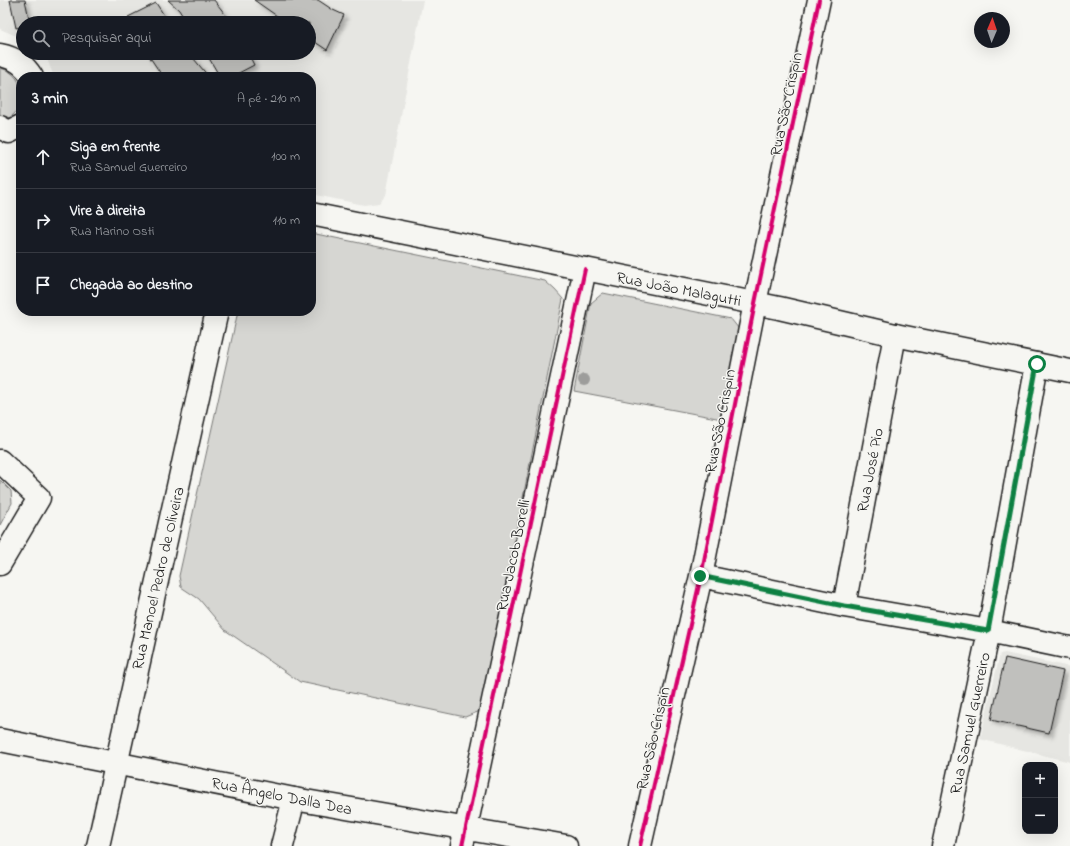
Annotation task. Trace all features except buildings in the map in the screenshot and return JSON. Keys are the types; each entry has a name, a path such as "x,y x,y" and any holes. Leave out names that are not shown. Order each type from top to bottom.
{"street":[{"name":"Rua São Crispin","path":"640,846 700,576 755,303 819,0"},
{"path":"0,55 16,60"},
{"path":"16,60 28,72"},
{"name":"Rua João Malagutti","path":"316,215 755,303 895,335 1070,371"},
{"name":"Rua Jacob Borelli","path":"464,837 585,269"},
{"name":"Rua Manoel Pedro de Oliveira","path":"98,846 216,316"},
{"name":"Rua José Pio","path":"844,606 895,335"},
{"name":"Rua Samuel Guerreiro","path":"943,846 988,631 1037,364"},
{"path":"0,461 39,498 0,564"},
{"path":"700,576 844,606 988,631 1070,648"},
{"name":"Rua Ângelo Dalla Dea","path":"0,740 294,799 464,837 566,846"},
{"path":"282,846 294,799"}],"shaded area":[{"path":"0,0 423,0 386,195 379,203 364,205 316,195 316,72 52,72 47,60 316,60 316,16 16,16 16,36 0,29"},
{"path":"0,68 10,72 16,78 16,111 10,118 0,121"},
{"path":"316,234 545,281 563,299 480,711 465,717 300,682 225,630 199,599 181,587 179,576 237,316 316,316"},
{"path":"603,293 731,319 739,329 722,419 574,391 591,303"},
{"path":"0,480 11,491 12,503 0,525"},
{"path":"1005,653 1070,667 1070,762 980,739 1000,654"}],"cycle path":[{"path":"640,846 701,576 755,303 819,0"},
{"path":"462,846 585,269"}],"route":[{"path":"700,576 844,606 988,631 1037,364"}]}
